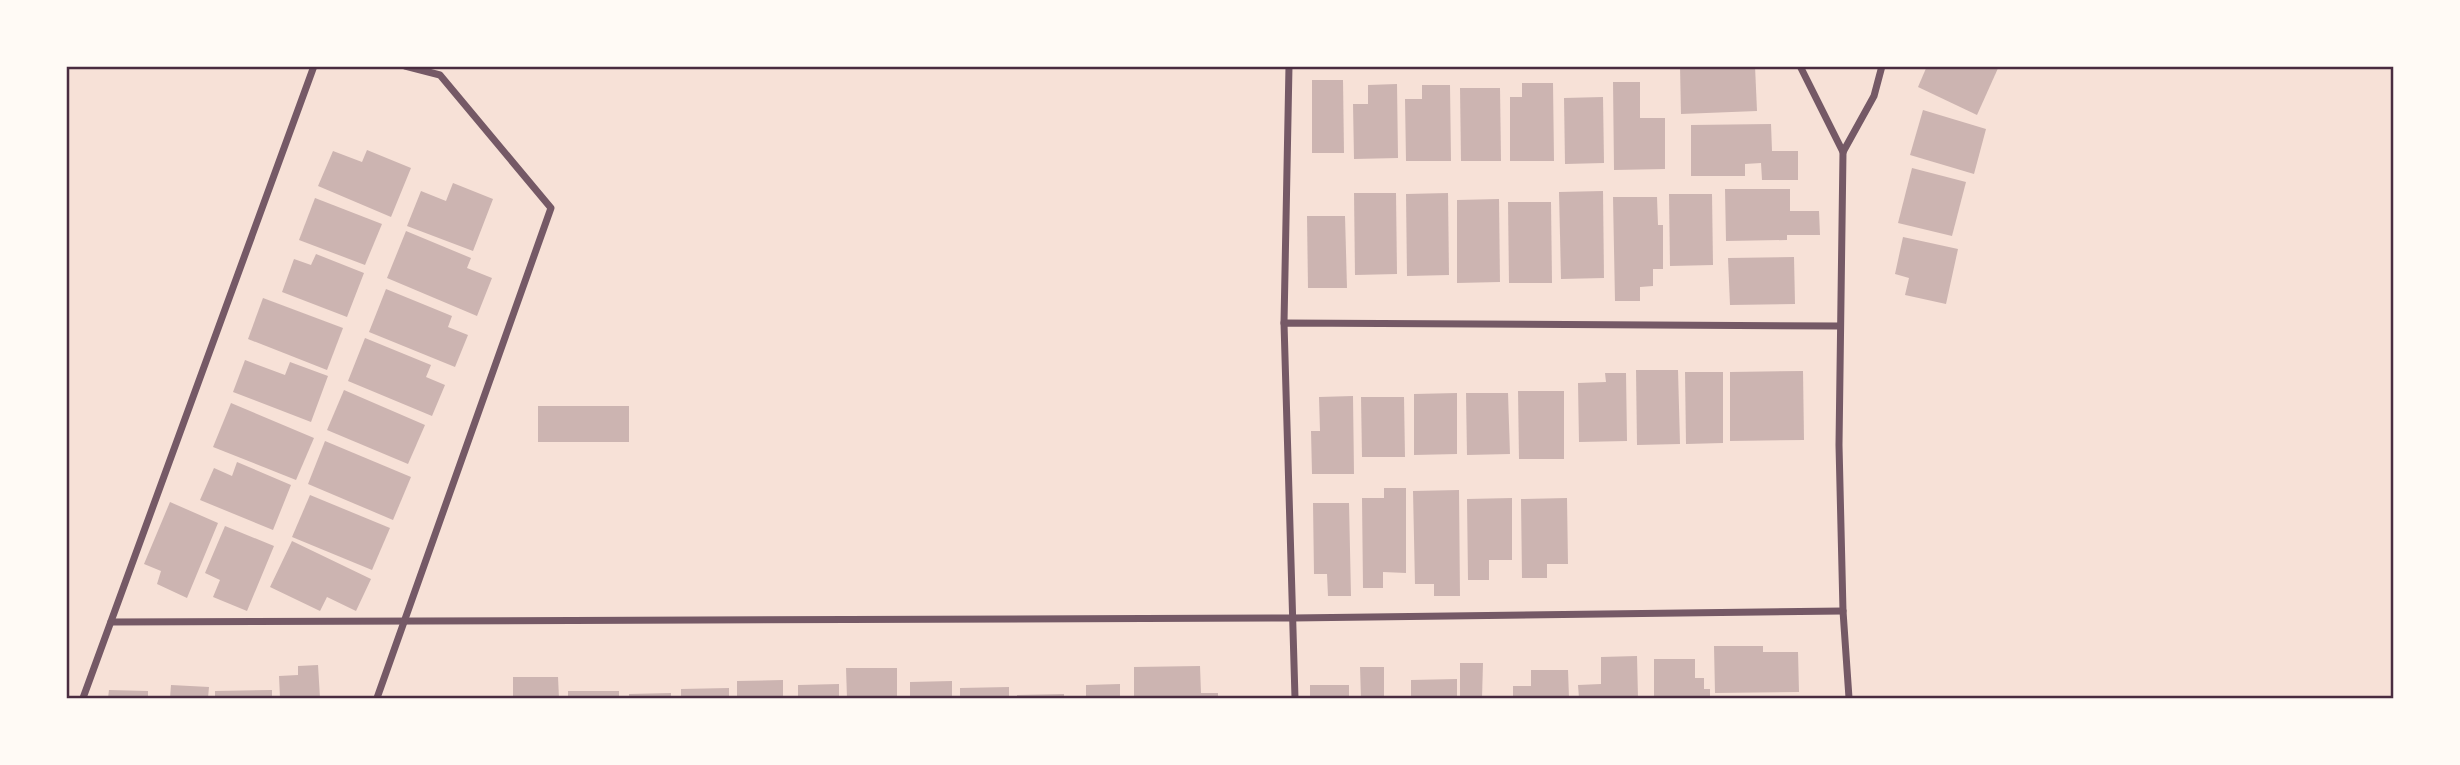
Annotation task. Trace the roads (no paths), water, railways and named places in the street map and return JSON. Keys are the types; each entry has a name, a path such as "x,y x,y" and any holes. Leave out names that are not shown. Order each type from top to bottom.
{"street":[{"path":"83,698 314,66"},
{"path":"377,698 551,208 440,75 405,66"},
{"path":"1289,66 1284,323 1295,698"},
{"path":"1800,66 1843,152 1839,445 1843,611 1849,698"},
{"path":"1843,152 1874,96 1882,66"},
{"path":"1284,323 1840,326"},
{"path":"111,622 1293,618 1843,611"}]}
